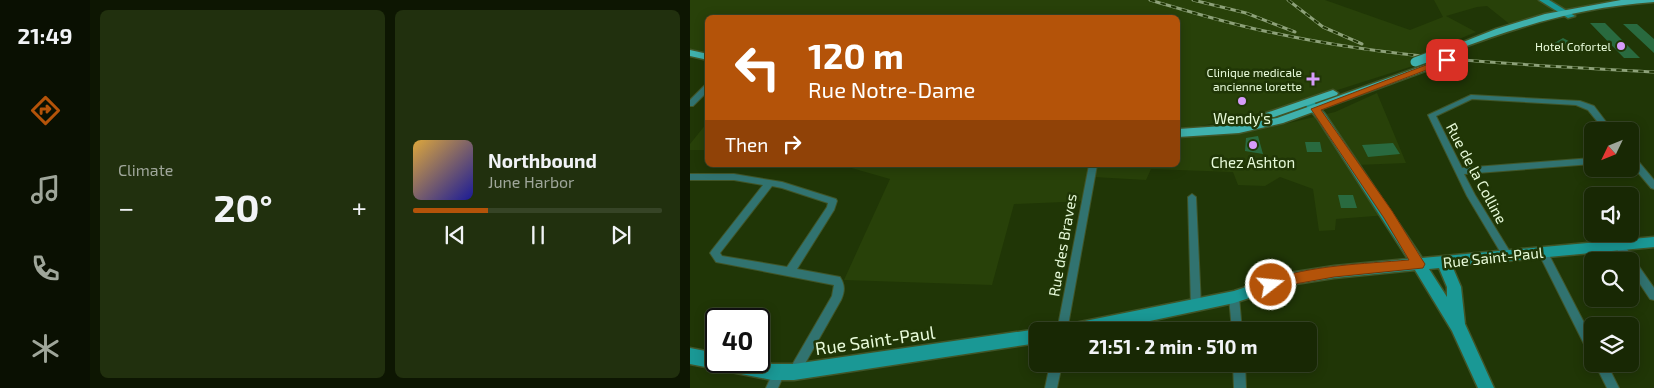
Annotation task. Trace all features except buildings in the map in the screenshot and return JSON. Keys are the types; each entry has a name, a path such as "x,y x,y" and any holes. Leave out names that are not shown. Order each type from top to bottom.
{"main road":[{"path":"1312,106 1436,64 1531,27 1592,6 1654,0"},
{"path":"1180,133 1239,129 1279,122 1415,62 1525,21 1567,14 1654,5"},
{"path":"690,53 705,56"}],"street":[{"path":"1543,0 1567,14"},
{"path":"690,104 705,90"},
{"name":"Rue de la Colline","path":"1508,255 1471,196 1432,114 1466,98 1484,97 1577,103 1591,108 1602,122"},
{"path":"1312,106 1388,215 1458,327 1486,388"},
{"path":"1460,171 1584,162"},
{"name":"Rue des Braves","path":"1064,322 1093,167"},
{"path":"1639,168 1654,186"},
{"path":"690,177 734,177 782,185 833,201 831,208 790,271"},
{"path":"770,184 718,247 715,253 716,256 719,259 836,280 840,289 787,372 772,388"},
{"path":"1192,197 1196,306"},
{"name":"Rue Saint-Paul","path":"1115,322 1234,297 1289,279 1334,272 1654,242"},
{"path":"1619,245 1654,296"},
{"path":"1543,252 1584,332"},
{"path":"1450,261 1446,268 1454,287 1458,327"},
{"path":"1234,297 1236,322"},
{"name":"Rue Saint-Paul","path":"770,369 787,372 1029,337"},
{"name":"Rue Saint-Paul","path":"690,356 705,359"},
{"path":"1051,388 1054,372"},
{"path":"1239,372 1240,388"},
{"path":"1605,372 1613,388"}],"shaded area":[{"path":"690,0 1325,0 1410,30 1443,17 1434,0 1654,0 1592,6 1512,26 1487,6 1477,7 1446,16 1476,32 1411,59 1416,65 1278,109 1201,126 1180,128 1180,15 705,15 705,52 690,49"},
{"path":"1377,93 1406,163 1357,165 1388,215 1336,219 1335,230 1319,231 1313,189 1280,177 1265,186 1238,185 1233,172 1151,169 1146,180 1094,177 1088,201 1014,204 992,285 844,280 890,179 848,167 1180,167 1180,136 1255,131 1335,112"},
{"path":"705,125 705,150 690,150 690,144"}],"railway":[{"path":"1150,0 1258,30 1368,50 1463,60 1654,72"},
{"path":"1193,0 1246,13 1295,32"},
{"path":"1288,0 1323,27 1362,44"}],"place":[{"name":"Hotel Cofortel","path":"1621,46"},
{"name":"Clinique medicale ancienne lorette","path":"1313,79"},
{"name":"Wendy's","path":"1242,101"},
{"name":"Chez Ashton","path":"1253,145"}],"route":[{"path":"1271,285 1289,279 1334,272 1419,264 1322,116 1315,109 1447,60"}]}
